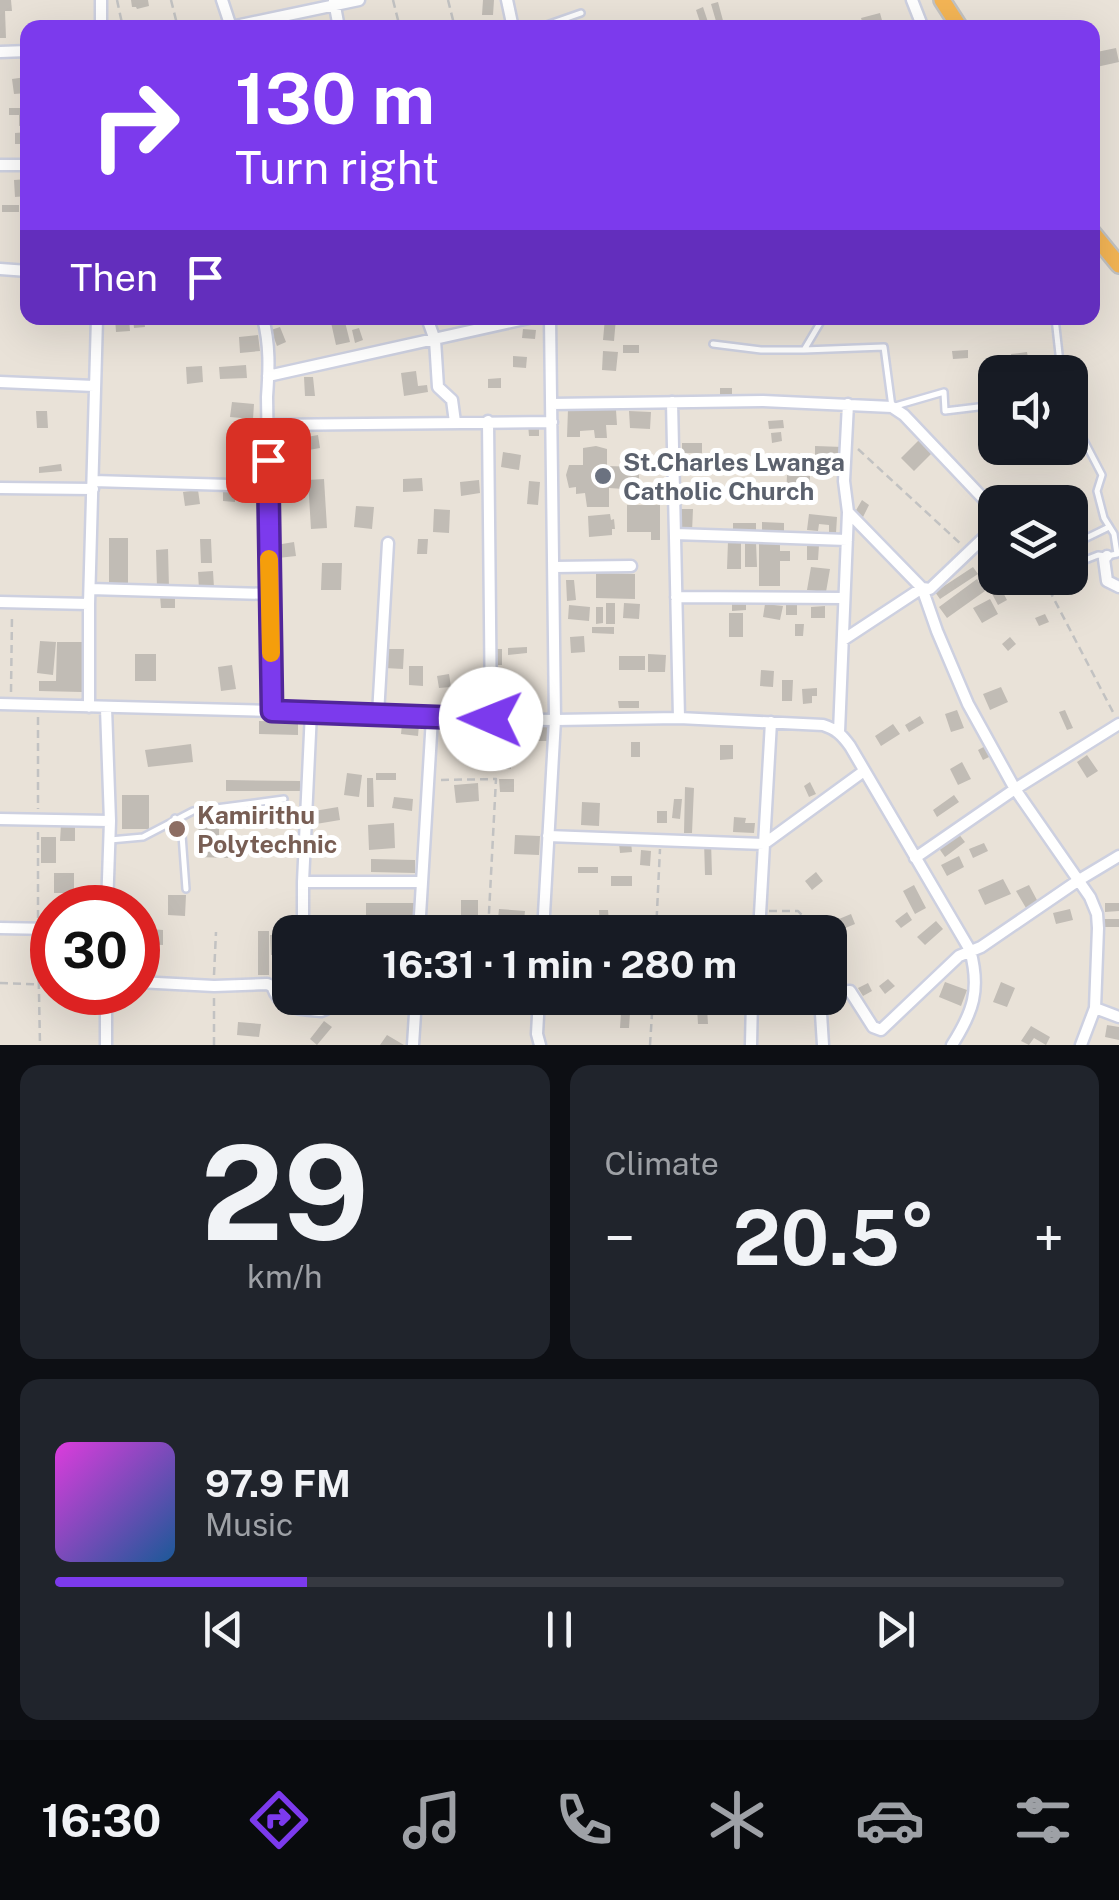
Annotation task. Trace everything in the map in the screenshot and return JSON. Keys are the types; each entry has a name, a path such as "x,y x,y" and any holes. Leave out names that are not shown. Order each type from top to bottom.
{"highway":[{"path":"1100,242 1119,266"}],"street":[{"path":"260,20 359,0"},
{"path":"88,707 97,325"},
{"path":"265,325 270,363 272,711"},
{"path":"430,325 435,340 438,386 452,400 455,422"},
{"path":"268,376 499,325"},
{"path":"544,915 555,720 550,325"},
{"path":"0,382 94,386"},
{"path":"551,404 672,402 892,407 904,414 978,493"},
{"path":"672,402 679,718"},
{"path":"839,732 848,404"},
{"path":"488,422 491,719"},
{"path":"268,425 552,422"},
{"path":"0,488 268,486"},
{"path":"848,512 922,588 968,704 1015,789 1090,897 1097,914 1095,1008 1080,1045"},
{"path":"675,534 847,540"},
{"path":"378,714 388,543"},
{"path":"843,640 922,588 930,589 978,543"},
{"path":"1106,556 1107,581 1119,586"},
{"path":"554,568 631,566"},
{"path":"90,588 269,594"},
{"path":"676,597 844,598"},
{"path":"6,602 89,604"},
{"path":"6,704 432,718 679,718 823,725 839,732 970,950 976,983 972,1006 952,1045"},
{"path":"106,708 110,821 107,885"},
{"path":"303,915 311,712"},
{"path":"420,915 432,718"},
{"path":"761,915 771,722"},
{"path":"915,858 1119,724"},
{"path":"548,836 764,844 864,771"},
{"path":"0,818 110,821"},
{"path":"847,991 873,1027 882,1030 958,956 981,947 1119,856"},
{"path":"302,882 421,882"},
{"path":"0,928 30,929"},
{"path":"160,983 272,986"},
{"path":"1095,1008 1119,1018"},
{"path":"106,1015 106,1045"},
{"path":"413,1045 415,1015"},
{"path":"538,1015 540,1045"},
{"path":"751,1045 752,1015"},
{"path":"821,1015 823,1045"}],"lane":[{"path":"560,20 581,12"},
{"path":"804,350 820,325"},
{"path":"1055,325 1059,355"},
{"path":"713,344 761,350 884,347 892,407 944,392 945,411 978,407"},
{"path":"1088,448 1102,475 1097,491 1104,518 1114,534 1117,554 1088,559"},
{"path":"1088,537 1109,527"},
{"path":"110,840 142,836 194,810 284,799"},
{"path":"175,818 182,834 186,889"}],"path":[{"path":"846,438 969,552"},
{"path":"1052,595 1119,724"},
{"path":"6,602 6,704"},
{"path":"38,705 38,885"},
{"path":"428,780 496,779 489,915"},
{"path":"657,915 660,838"},
{"path":"761,912 798,911 802,915"},
{"path":"0,983 30,984"},
{"path":"847,985 850,991"},
{"path":"40,1015 40,1045"},
{"path":"650,1045 652,1015"}],"building":[{"path":"0,0 11,0 12,11 5,11 6,38 0,38"},
{"path":"131,0 148,0 149,6 137,9 132,7"},
{"path":"483,0 494,0 493,15 482,15"},
{"path":"718,2 723,20 716,20 711,4"},
{"path":"703,7 707,20 699,20 696,10"},
{"path":"880,13 882,20 862,20"},
{"path":"1116,48 1119,62 1100,66 1100,51"},
{"path":"20,78 20,94 14,94 12,79"},
{"path":"9,108 20,108 20,126 19,115 9,115"},
{"path":"14,180 20,180 20,197 15,197"},
{"path":"2,205 19,205 19,212 2,212"},
{"path":"116,325 130,325 130,331 116,332"},
{"path":"332,325 346,325 350,342 336,345"},
{"path":"604,325 615,325 614,341 603,340"},
{"path":"280,327 286,342 277,346 271,330"},
{"path":"359,328 363,340 355,343 352,330"},
{"path":"523,329 536,330 535,339 522,338"},
{"path":"258,335 260,351 240,353 239,337"},
{"path":"623,345 639,345 639,353 623,353"},
{"path":"968,350 968,358 953,359 952,351"},
{"path":"603,351 618,352 616,371 602,370"},
{"path":"513,356 527,357 526,368 513,367"},
{"path":"246,365 247,378 220,379 219,367"},
{"path":"202,366 203,382 187,384 186,367"},
{"path":"416,371 418,386 427,385 428,392 404,396 401,373"},
{"path":"304,377 313,377 315,396 305,396"},
{"path":"501,378 501,388 488,388 488,379"},
{"path":"720,388 732,388 732,396 720,397"},
{"path":"232,402 254,404 253,419 230,417"},
{"path":"568,409 616,410 617,425 606,425 607,438 595,438 594,430 580,431 580,437 567,437"},
{"path":"36,411 47,411 48,428 37,428"},
{"path":"629,411 651,412 650,429 630,428"},
{"path":"783,420 784,428 769,429 768,421"},
{"path":"528,424 539,424 539,436 529,436"},
{"path":"246,429 263,431 259,479 242,478"},
{"path":"781,432 782,441 772,443 771,433"},
{"path":"318,435 320,448 303,451 301,438"},
{"path":"922,437 935,450 914,471 901,458"},
{"path":"682,443 702,443 702,453 682,453"},
{"path":"815,446 843,447 842,460 815,459"},
{"name":"St.Charles Lwanga Catholic Church","path":"583,448 607,449 607,466 639,467 639,490 609,488 609,507 587,507 585,493 576,494 576,487 569,488 566,475 569,465 583,465"},
{"path":"503,452 521,455 519,470 501,467"},
{"path":"61,464 62,471 39,473 39,467"},
{"path":"677,465 694,465 694,475 677,475"},
{"path":"787,475 810,476 809,499 786,498"},
{"path":"422,478 423,491 403,492 403,479"},
{"path":"324,479 327,528 311,529 308,480"},
{"path":"479,480 480,493 461,496 460,482"},
{"path":"529,481 540,482 538,505 527,504"},
{"path":"223,489 235,490 235,502 223,501"},
{"path":"198,490 200,504 185,506 183,492"},
{"path":"862,500 869,505 863,517 855,512"},
{"path":"627,505 660,505 660,540 651,540 651,532 627,532"},
{"path":"356,506 374,507 372,529 354,527"},
{"path":"434,509 450,510 449,533 433,532"},
{"path":"678,509 693,509 692,532 677,532"},
{"path":"610,514 615,529 612,535 589,537 588,516"},
{"path":"809,514 837,517 836,533 829,532 829,525 819,524 818,531 807,530"},
{"path":"762,522 784,523 784,531 762,531"},
{"path":"733,523 756,523 756,531 733,532"},
{"path":"109,538 128,538 128,586 109,586"},
{"path":"200,539 211,539 212,563 201,563"},
{"path":"418,539 428,539 427,554 417,554"},
{"path":"728,541 741,541 741,569 727,569"},
{"path":"294,542 296,556 278,558 276,545"},
{"path":"756,542 757,567 745,567 745,543"},
{"path":"759,543 780,543 780,551 790,551 790,561 780,561 780,586 759,586"},
{"path":"807,545 819,545 818,560 807,560"},
{"path":"168,549 169,588 157,588 156,550"},
{"path":"322,563 342,563 341,590 321,590"},
{"path":"811,567 830,569 826,592 807,590"},
{"path":"973,567 978,574 940,599 935,592"},
{"path":"213,571 214,588 199,589 198,572"},
{"path":"596,573 635,574 635,599 596,598"},
{"path":"977,579 979,595 947,618 939,607"},
{"path":"566,580 574,580 576,600 567,601"},
{"path":"993,595 1004,595 1007,600 998,605"},
{"path":"160,596 175,596 175,608 161,608"},
{"path":"990,599 998,614 982,623 973,608"},
{"path":"746,601 746,610 732,611 732,602"},
{"path":"606,603 615,603 615,624 606,624"},
{"path":"624,603 640,604 639,619 623,618"},
{"path":"786,603 797,603 797,615 786,615"},
{"path":"765,604 783,606 780,620 763,617"},
{"path":"569,605 590,607 589,621 568,619"},
{"path":"825,606 825,618 811,618 811,607"},
{"path":"596,607 603,607 603,623 596,624"},
{"path":"729,613 743,613 743,637 729,637"},
{"path":"1045,614 1049,622 1039,626 1035,618"},
{"path":"795,624 804,624 803,636 795,636"},
{"path":"592,627 614,627 614,634 592,633"},
{"path":"584,636 585,652 571,653 570,637"},
{"path":"1010,637 1016,644 1008,651 1002,644"},
{"path":"40,641 56,642 53,675 37,673"},
{"path":"57,642 83,642 82,692 39,691 39,681 56,681"},
{"path":"527,647 527,653 508,655 508,648"},
{"path":"386,649 404,649 403,669 385,668"},
{"path":"495,649 502,649 502,665 495,665"},
{"path":"135,654 156,654 156,681 135,681"},
{"path":"648,654 666,655 665,672 648,672"},
{"path":"619,656 645,656 645,670 619,670"},
{"path":"232,665 236,689 221,691 218,667"},
{"path":"409,666 423,666 423,686 409,685"},
{"path":"761,670 774,671 773,687 760,686"},
{"path":"449,674 451,687 439,688 437,676"},
{"path":"782,680 793,680 792,701 782,701"},
{"path":"1001,687 1008,702 990,710 983,694"},
{"path":"817,688 812,703 803,704 802,689"},
{"path":"452,690 461,691 461,702 452,702"},
{"path":"618,701 639,701 639,708 619,708"},
{"path":"957,710 964,728 951,732 945,714"},
{"path":"1065,710 1073,728 1067,730 1059,712"},
{"path":"920,716 924,723 909,732 905,725"},
{"path":"259,721 298,722 298,735 259,734"},
{"path":"402,724 419,725 418,736 401,734"},
{"path":"893,724 900,734 881,746 875,736"},
{"path":"538,727 550,727 550,741 538,741"},
{"path":"499,730 514,732 511,750 496,747"},
{"path":"458,742 467,742 467,760 458,760"},
{"path":"631,742 640,742 640,757 631,757"},
{"path":"191,744 193,762 148,767 145,750"},
{"path":"989,744 995,754 983,760 978,750"},
{"path":"720,745 733,745 733,759 720,760"},
{"path":"497,753 512,754 511,769 496,768"},
{"path":"1087,755 1098,771 1087,778 1077,762"},
{"path":"962,762 971,779 958,785 950,769"},
{"path":"347,773 362,775 359,797 344,795"},
{"path":"376,773 396,773 396,780 376,780"},
{"path":"367,778 373,778 374,807 367,807"},
{"path":"499,779 514,779 514,792 500,792"},
{"path":"226,780 300,781 300,791 226,791"},
{"path":"810,782 816,794 809,797 804,786"},
{"path":"478,783 479,801 456,803 454,785"},
{"path":"685,787 694,788 692,833 684,833"},
{"path":"122,795 149,795 149,829 122,829"},
{"path":"954,795 959,802 937,817 933,810"},
{"path":"394,797 413,799 412,811 392,808"},
{"path":"674,799 682,799 680,819 672,818"},
{"path":"582,802 600,803 599,826 581,825"},
{"path":"338,807 340,820 316,824 314,811"},
{"path":"657,811 667,811 667,823 657,823"},
{"path":"199,815 219,815 219,845 228,845 228,858 198,857"},
{"path":"734,817 755,823 754,833 733,832"},
{"path":"394,823 395,848 369,850 368,825"},
{"path":"61,825 75,825 75,841 60,841"},
{"path":"958,833 965,842 945,857 938,847"},
{"path":"515,835 540,836 539,855 514,854"},
{"path":"41,837 56,837 56,863 41,863"},
{"path":"704,841 711,841 712,875 705,875"},
{"path":"631,842 632,852 620,853 619,843"},
{"path":"984,843 988,851 973,858 969,849"},
{"path":"641,850 651,851 650,866 640,865"},
{"path":"959,856 964,867 947,876 941,865"},
{"path":"371,859 415,860 415,873 371,872"},
{"path":"578,867 598,867 598,873 578,873"},
{"path":"816,872 823,881 812,890 805,881"},
{"path":"54,873 74,873 74,885 54,885"},
{"path":"611,876 632,876 632,886 611,886"},
{"path":"1003,879 1011,894 985,905 978,890"},
{"path":"914,885 926,908 915,914 903,891"},
{"path":"1029,885 1038,902 1026,908 1016,891"},
{"path":"168,895 186,895 185,916 168,915"},
{"path":"461,900 478,900 478,915 461,915"},
{"path":"366,903 415,903 415,915 366,915"},
{"path":"1105,903 1119,903 1119,911 1105,912"},
{"path":"499,909 525,911 525,915 498,915"},
{"path":"1070,909 1073,920 1056,924 1053,913"},
{"path":"907,912 912,920 901,928 895,921"},
{"path":"851,914 855,924 847,927 847,916"},
{"path":"1103,919 1119,919 1119,927 1103,927"},
{"path":"936,921 943,929 925,945 917,937"},
{"path":"258,931 269,931 269,975 258,975"},
{"path":"888,979 895,986 885,994 879,986"},
{"path":"945,982 967,990 961,1006 939,997"},
{"path":"1001,982 1015,988 1007,1007 993,1002"},
{"path":"868,983 872,991 863,996 858,988"},
{"path":"621,1015 630,1015 629,1028 620,1028"},
{"path":"697,1015 707,1015 708,1024 698,1024"},
{"path":"324,1021 332,1027 317,1045 310,1039"},
{"path":"238,1022 261,1024 259,1037 237,1035"},
{"path":"1107,1025 1119,1027 1119,1040 1105,1037"},
{"path":"1031,1026 1050,1037 1046,1045 1034,1038 1029,1045 1021,1041"},
{"path":"387,1035 404,1045 380,1045"}],"slow traffic":[{"path":"269,559 271,653"}],"place":[{"name":"St.Charles Lwanga Catholic Church","path":"603,476"},
{"name":"Kamirithu Polytechnic","path":"177,829"}],"route":[{"path":"268,460 272,711 491,719"}]}
